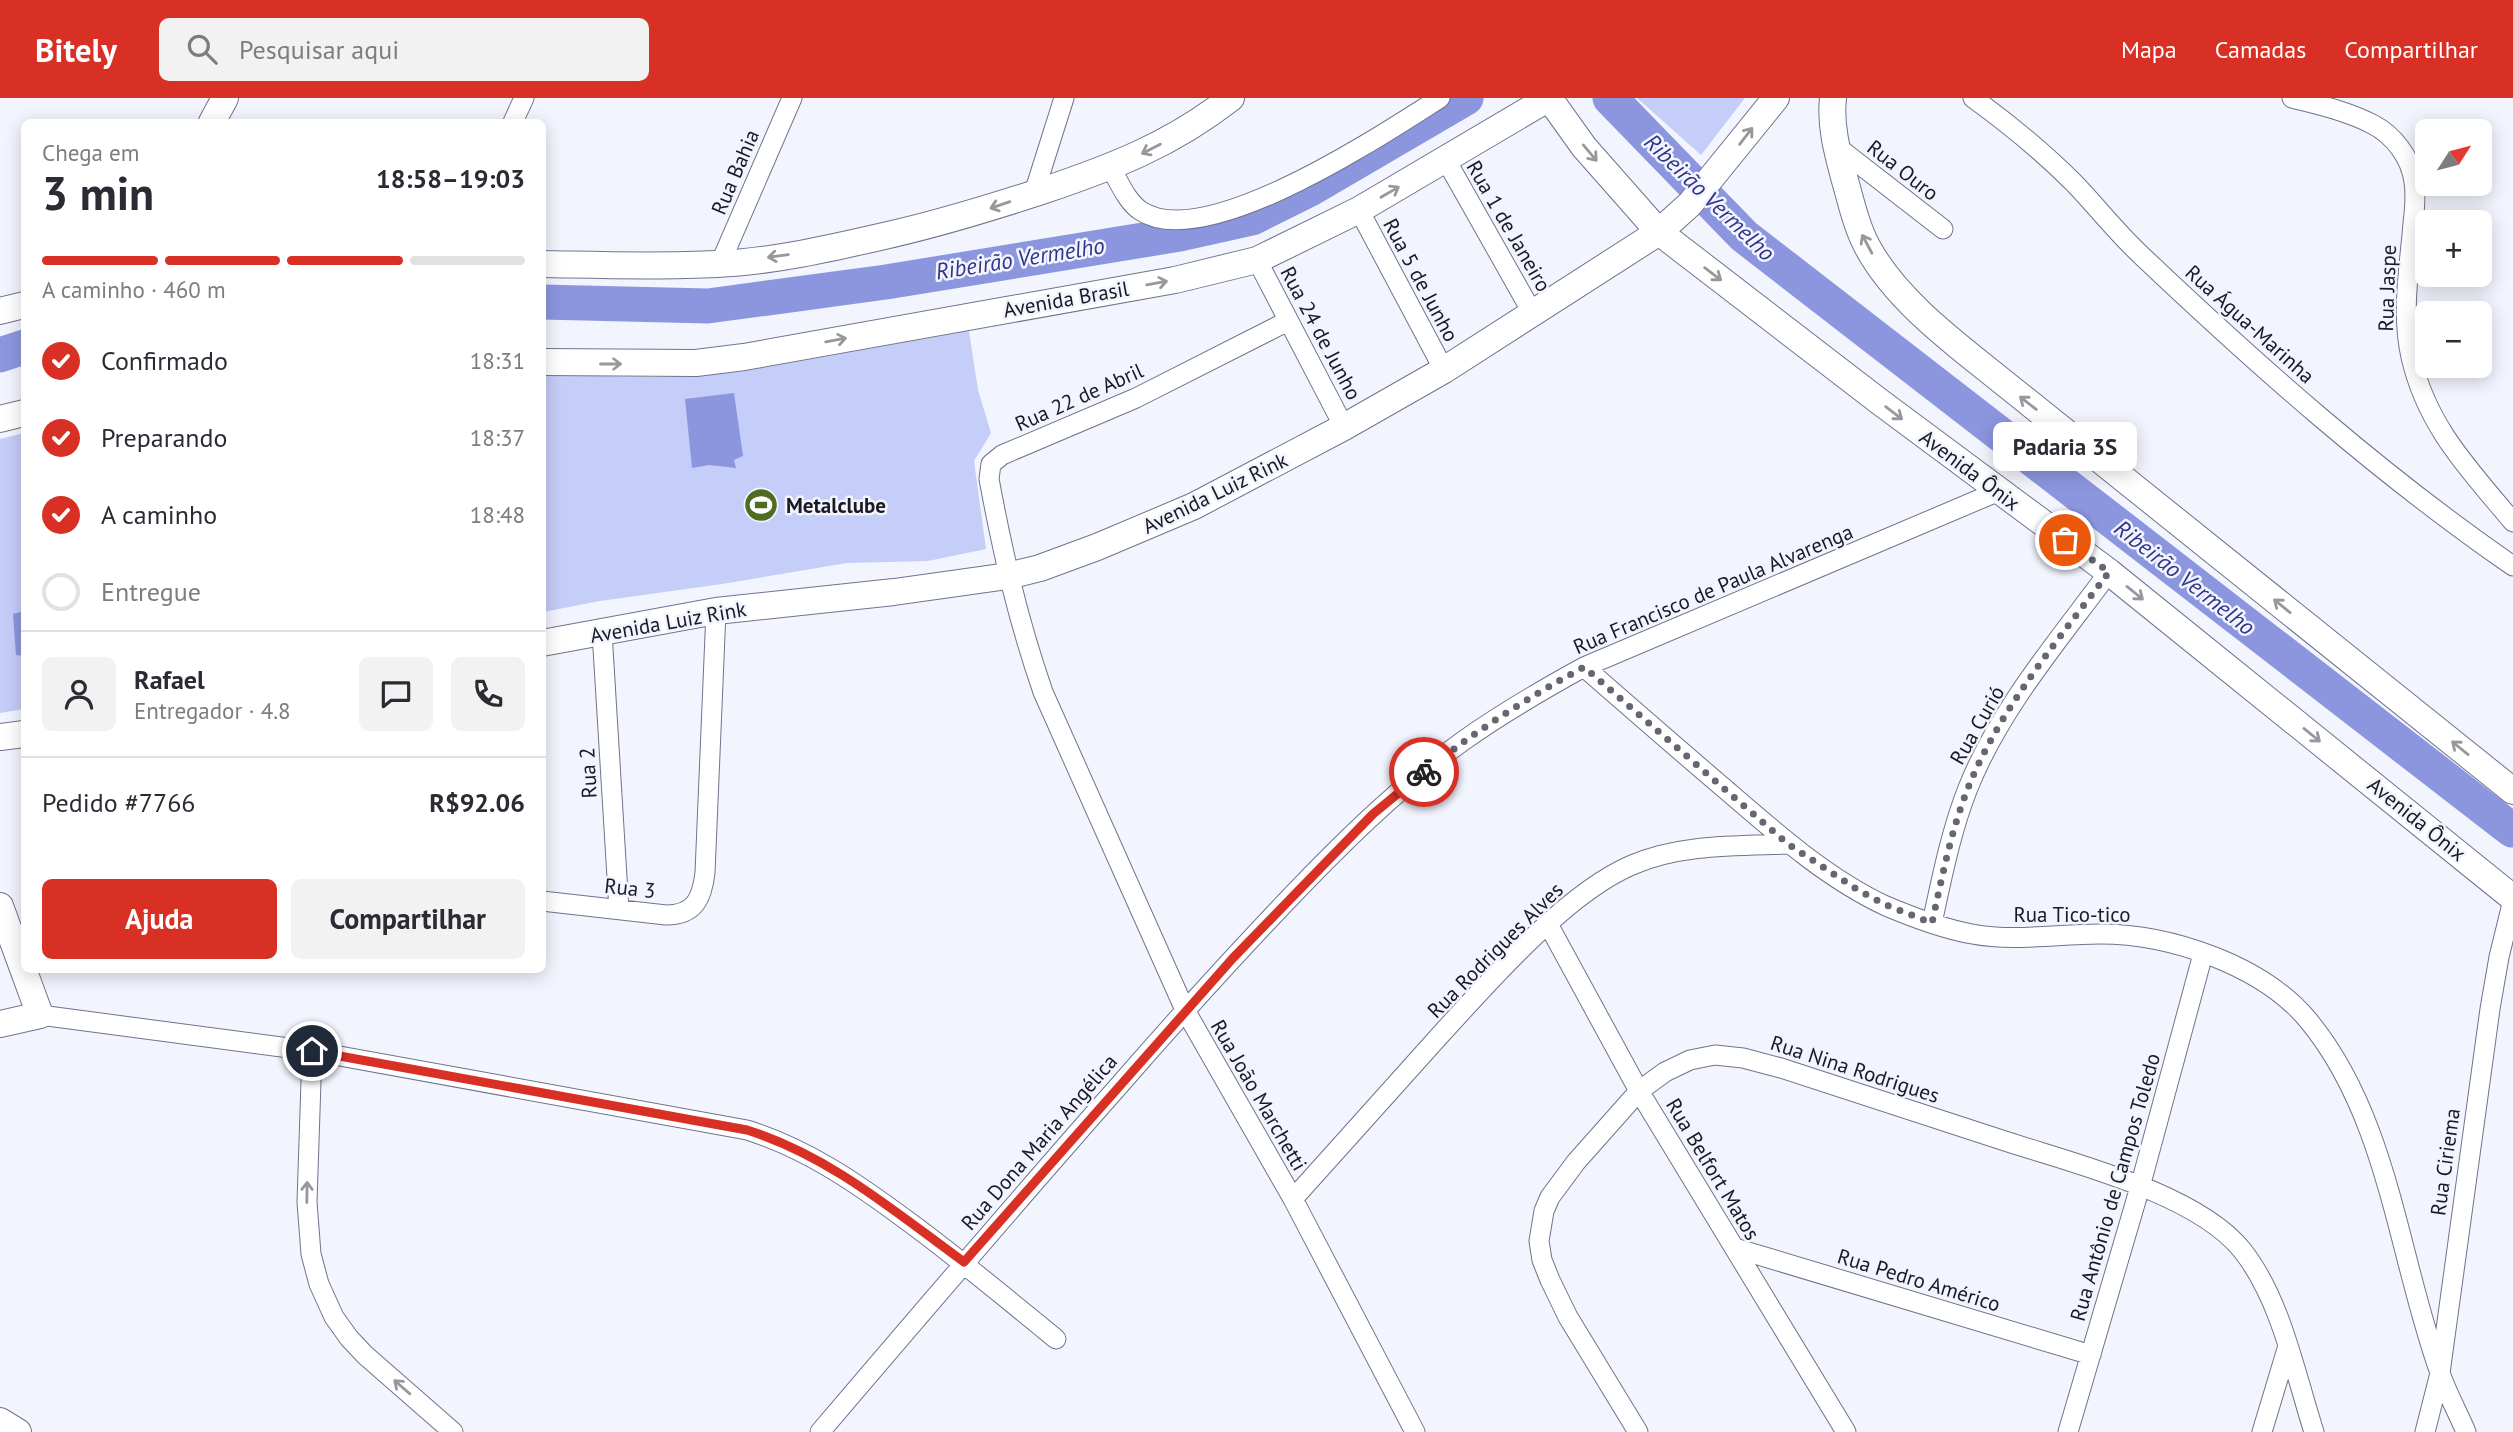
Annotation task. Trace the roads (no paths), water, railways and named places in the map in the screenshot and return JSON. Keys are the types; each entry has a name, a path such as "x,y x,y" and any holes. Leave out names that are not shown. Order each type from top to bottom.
{"main road":[{"path":"214,119 225,98"},
{"path":"546,264 720,264 827,249 979,212 1111,168 1170,139 1208,116 1231,98"},
{"name":"Avenida Brasil","path":"546,362 670,363 744,357 1175,280 1256,260 1359,210 1549,98"},
{"name":"Avenida Ônix","path":"1549,98 1584,146 1659,232 2109,572 2513,899"},
{"name":"Avenida Luiz Rink","path":"546,642 716,611 894,592 1007,576 1041,568 1194,506 1344,427 1444,370 1659,232 1690,204 1716,175 1776,98"},
{"path":"1833,98 1836,146 1858,226 1885,273 1940,331 2513,791"},
{"path":"0,311 21,306"},
{"path":"0,418 21,414"},
{"path":"0,737 21,734"},
{"path":"0,906 21,963"},
{"path":"0,1024 40,1015 25,973"},
{"path":"0,1421 18,1432"}],"street":[{"path":"514,119 524,98"},
{"name":"Rua Bahia","path":"720,264 792,98"},
{"path":"1034,193 1064,98"},
{"path":"1111,168 1128,198 1141,212 1161,219 1200,218 1282,190 1334,164 1440,98"},
{"name":"Rua Água-Marinha","path":"1973,98 2052,161 2141,256 2310,408 2466,534 2513,566"},
{"name":"Rua Jaspe","path":"2292,98 2337,110 2374,125 2393,140 2408,163 2414,181 2415,202 2407,337 2417,379 2429,412 2452,448 2513,522"},
{"name":"Rua Ouro","path":"1836,146 1942,229"},
{"name":"Rua 1 de Janeiro","path":"1446,160 1533,314"},
{"name":"Rua 5 de Junho","path":"1359,210 1444,370"},
{"name":"Rua 24 de Junho","path":"1256,260 1344,427"},
{"name":"Rua 22 de Abril","path":"1007,576 989,480 989,470 994,461 1136,398 1288,321"},
{"name":"Rua Francisco de Paula Alvarenga","path":"1185,1010 1373,814 1462,742 1526,699 1584,667 1999,491"},
{"name":"Rua Curió","path":"1932,923 1944,863 1968,787 1994,736 2032,676 2109,572"},
{"name":"Rua João Marchetti","path":"1007,576 1043,692 1185,1010 1293,1199 1415,1432"},
{"name":"Rua 3","path":"546,901 677,915 696,903 703,892 716,611"},
{"name":"Rua 2","path":"603,632 619,910"},
{"name":"Rua Tico-tico","path":"1584,667 1788,844 1886,905 1932,923 1971,934 2017,938 2095,934 2141,936 2168,941 2256,978 2282,996 2306,1018 2343,1071 2364,1116 2440,1373 2466,1432"},
{"name":"Rua Rodrigues Alves","path":"1293,1199 1487,984 1548,924 1602,881 1631,865 1664,854 1704,848 1788,844"},
{"name":"Rua Ciriema","path":"2425,1432 2440,1373 2498,957 2513,899"},
{"name":"Rua Belfort Matos","path":"1548,924 1639,1091 1846,1432"},
{"name":"Rua Antônio de Campos Toledo","path":"2068,1432 2140,1187 2203,954"},
{"name":"Rua Dona Maria Angélica","path":"820,1432 964,1262 1185,1010"},
{"path":"40,1015 312,1051 747,1130 812,1157 850,1178 964,1262 1056,1339"},
{"path":"312,1051 307,1202 311,1254 318,1284 334,1317 365,1356 453,1432"},
{"name":"Rua Nina Rodrigues","path":"1638,1432 1557,1297 1542,1259 1539,1241 1544,1211 1576,1162 1639,1091 1665,1072 1690,1060 1715,1055 1743,1058 1945,1121 2140,1187 2206,1217 2241,1249 2266,1291 2276,1311 2314,1432"},
{"name":"Rua Pedro Américo","path":"1735,1248 2091,1355"},
{"path":"2262,1432 2287,1349"}],"water":[{"path":"734,393 743,456 734,460 736,468 709,465 692,468 685,399"},
{"path":"21,612 21,656 16,655 13,614"}],"waterway":[{"name":"Ribeirão Vermelho","path":"546,302 708,306 886,282 1180,234 1252,218 1312,188 1466,98"},
{"name":"Ribeirão Vermelho","path":"1610,98 1744,236 2512,830"},
{"name":"Ribeirão Vermelho","path":"0,355 21,348"}],"place":[{"name":"Metalclube","path":"761,505"},
{"name":"Padaria 3S","path":"2065,540"}]}
